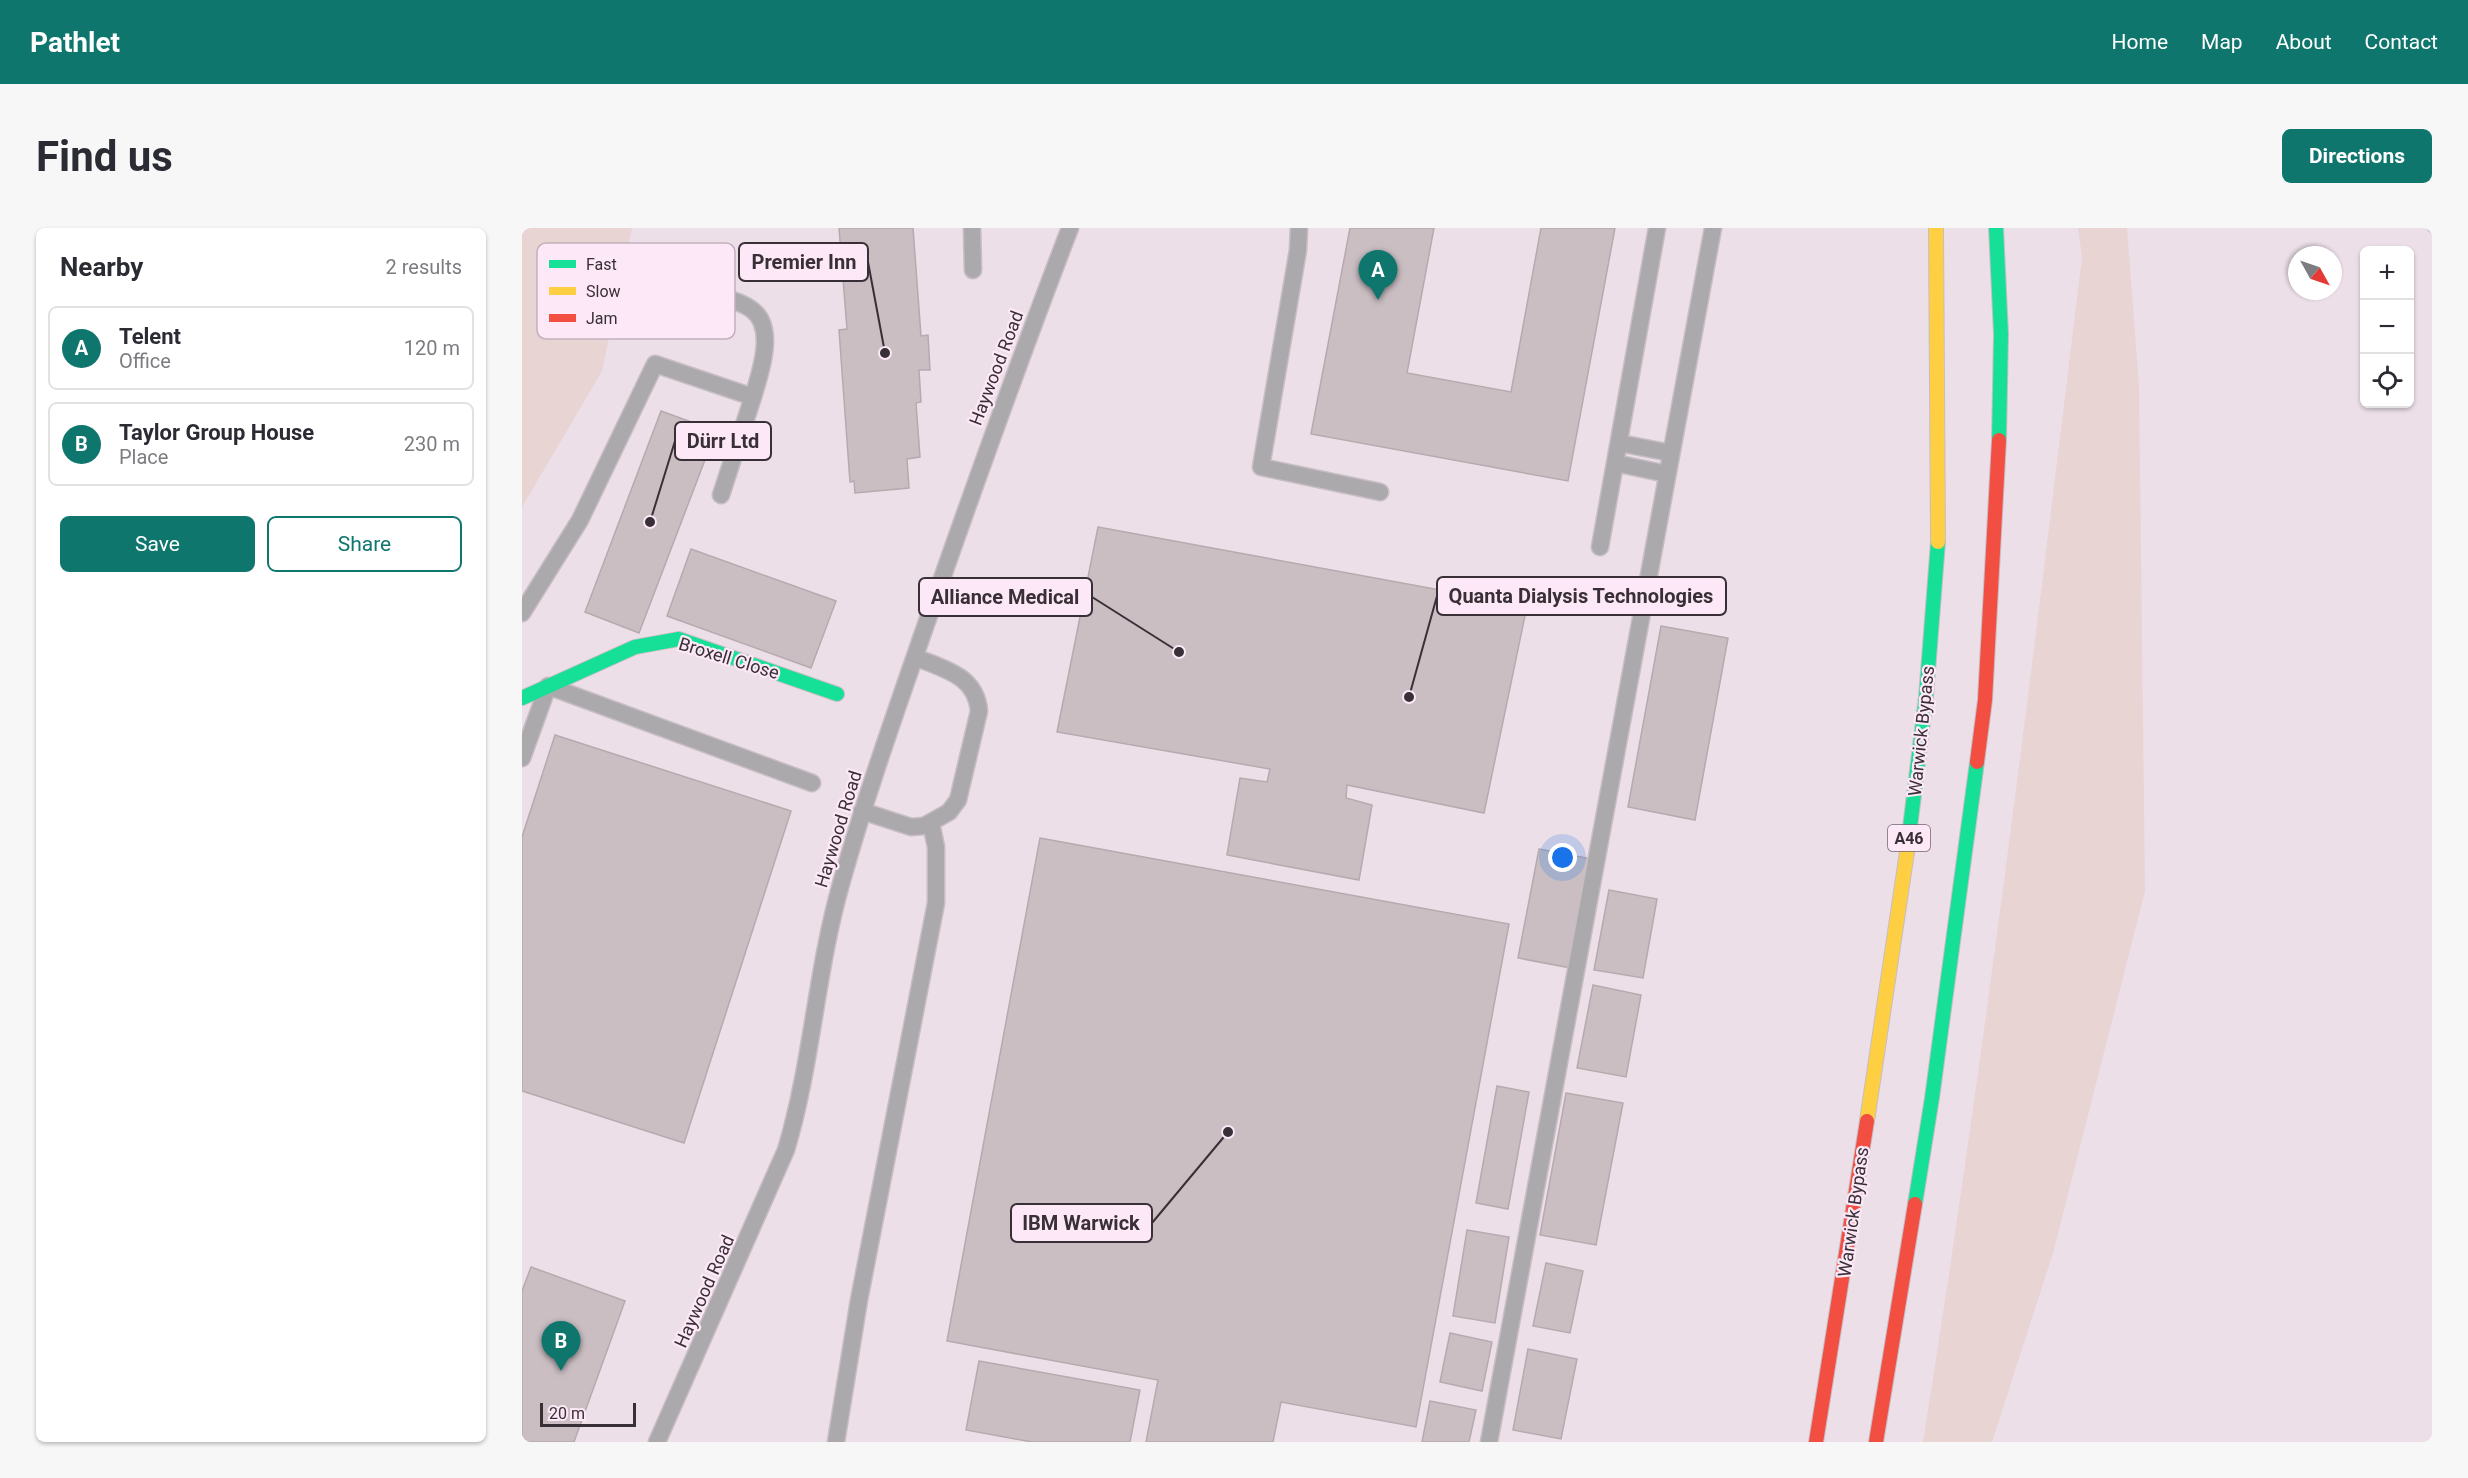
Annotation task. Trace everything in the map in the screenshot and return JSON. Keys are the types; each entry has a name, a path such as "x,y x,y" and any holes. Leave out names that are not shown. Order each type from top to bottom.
{"main road":[{"name":"Warwick Bypass","path":"1816,1442 1838,1316 1909,842 1926,697 1938,541 1936,228"},
{"path":"1876,1442 1932,1098 1985,700 1999,462 2001,334 1996,228"},
{"name":"Broxell Close","path":"522,698 635,647 679,639 837,694"}],"lane":[{"path":"972,228 973,270"},
{"name":"Haywood Road","path":"657,1442 786,1150 794,1124 820,971 840,887 862,811 995,425 1070,228"},
{"path":"1299,228 1261,467 1380,492"},
{"path":"1600,547 1657,228"},
{"path":"1489,1442 1713,228"},
{"path":"721,495 765,355 764,334 758,317 753,310 735,302"},
{"path":"522,613 580,520 655,363 753,397"},
{"path":"1619,443 1671,453"},
{"path":"1615,463 1667,474"},
{"path":"862,811 911,826 932,823 949,812 958,800 979,711 978,700 968,682 958,674 915,657"},
{"path":"522,758 548,686 812,783"},
{"path":"836,1442 860,1300 936,903 936,847 932,823"}],"shaded area":[{"path":"522,228 632,228 629,243 537,243 537,339 609,339 602,371 522,507"},
{"path":"2078,228 2127,228 2139,386 2145,891 2053,1253 1992,1442 1923,1442 1968,1146 2027,702 2082,257"}],"building":[{"path":"839,228 913,228 921,336 928,335 930,370 919,370 921,402 916,403 920,457 907,459 909,488 855,493 854,481 850,482 839,330 847,329"},
{"path":"1350,228 1434,228 1407,373 1511,392 1541,228 1615,228 1568,481 1311,434"},
{"path":"661,411 716,431 639,633 585,612"},
{"path":"1098,527 1527,606 1484,813 1347,785 1346,798 1372,805 1359,880 1227,855 1240,778 1267,782 1270,769 1057,732"},
{"path":"691,549 836,601 811,668 667,616"},
{"path":"1661,626 1728,638 1695,820 1628,807"},
{"path":"555,735 791,811 684,1143 522,1091 522,837"},
{"path":"1040,838 1509,924 1416,1427 1281,1402 1273,1442 1146,1442 1158,1380 947,1341"},
{"path":"1539,849 1592,859 1571,968 1518,958"},
{"path":"1609,890 1657,899 1643,978 1594,970"},
{"path":"1593,985 1641,995 1626,1077 1577,1068"},
{"path":"1497,1086 1529,1092 1508,1209 1476,1203"},
{"path":"1566,1093 1623,1103 1596,1245 1540,1235"},
{"path":"1467,1230 1509,1237 1495,1323 1453,1316"},
{"path":"1546,1263 1583,1271 1570,1333 1533,1326"},
{"path":"531,1267 625,1301 574,1442 522,1442 522,1291"},
{"path":"1450,1333 1492,1342 1482,1391 1440,1382"},
{"path":"1528,1349 1577,1359 1561,1439 1513,1430"},
{"path":"979,1361 1140,1390 1130,1442 1032,1442 966,1430"},
{"path":"1430,1401 1476,1410 1469,1442 1422,1442"}],"traffic: fast":[{"path":"1996,228 2001,334 1999,440"},
{"path":"1907,852 1926,697 1938,542"},
{"path":"522,698 635,647 679,639 837,694"},
{"path":"1915,1204 1932,1098 1977,762"}],"traffic: slow":[{"path":"1936,228 1938,542"},
{"path":"1867,1121 1907,852"}],"traffic: jam":[{"path":"1977,762 1985,700 1999,440"},
{"path":"1816,1442 1867,1121"},
{"path":"1876,1442 1915,1204"}],"place":[{"name":"Telent","path":"1378,300"},
{"name":"Premier Inn","path":"885,353"},
{"name":"Dürr Ltd","path":"650,522"},
{"name":"Alliance Medical","path":"1179,652"},
{"name":"Quanta Dialysis Technologies","path":"1409,697"},
{"name":"IBM Warwick","path":"1228,1132"},
{"name":"Taylor Group House","path":"561,1371"}]}
